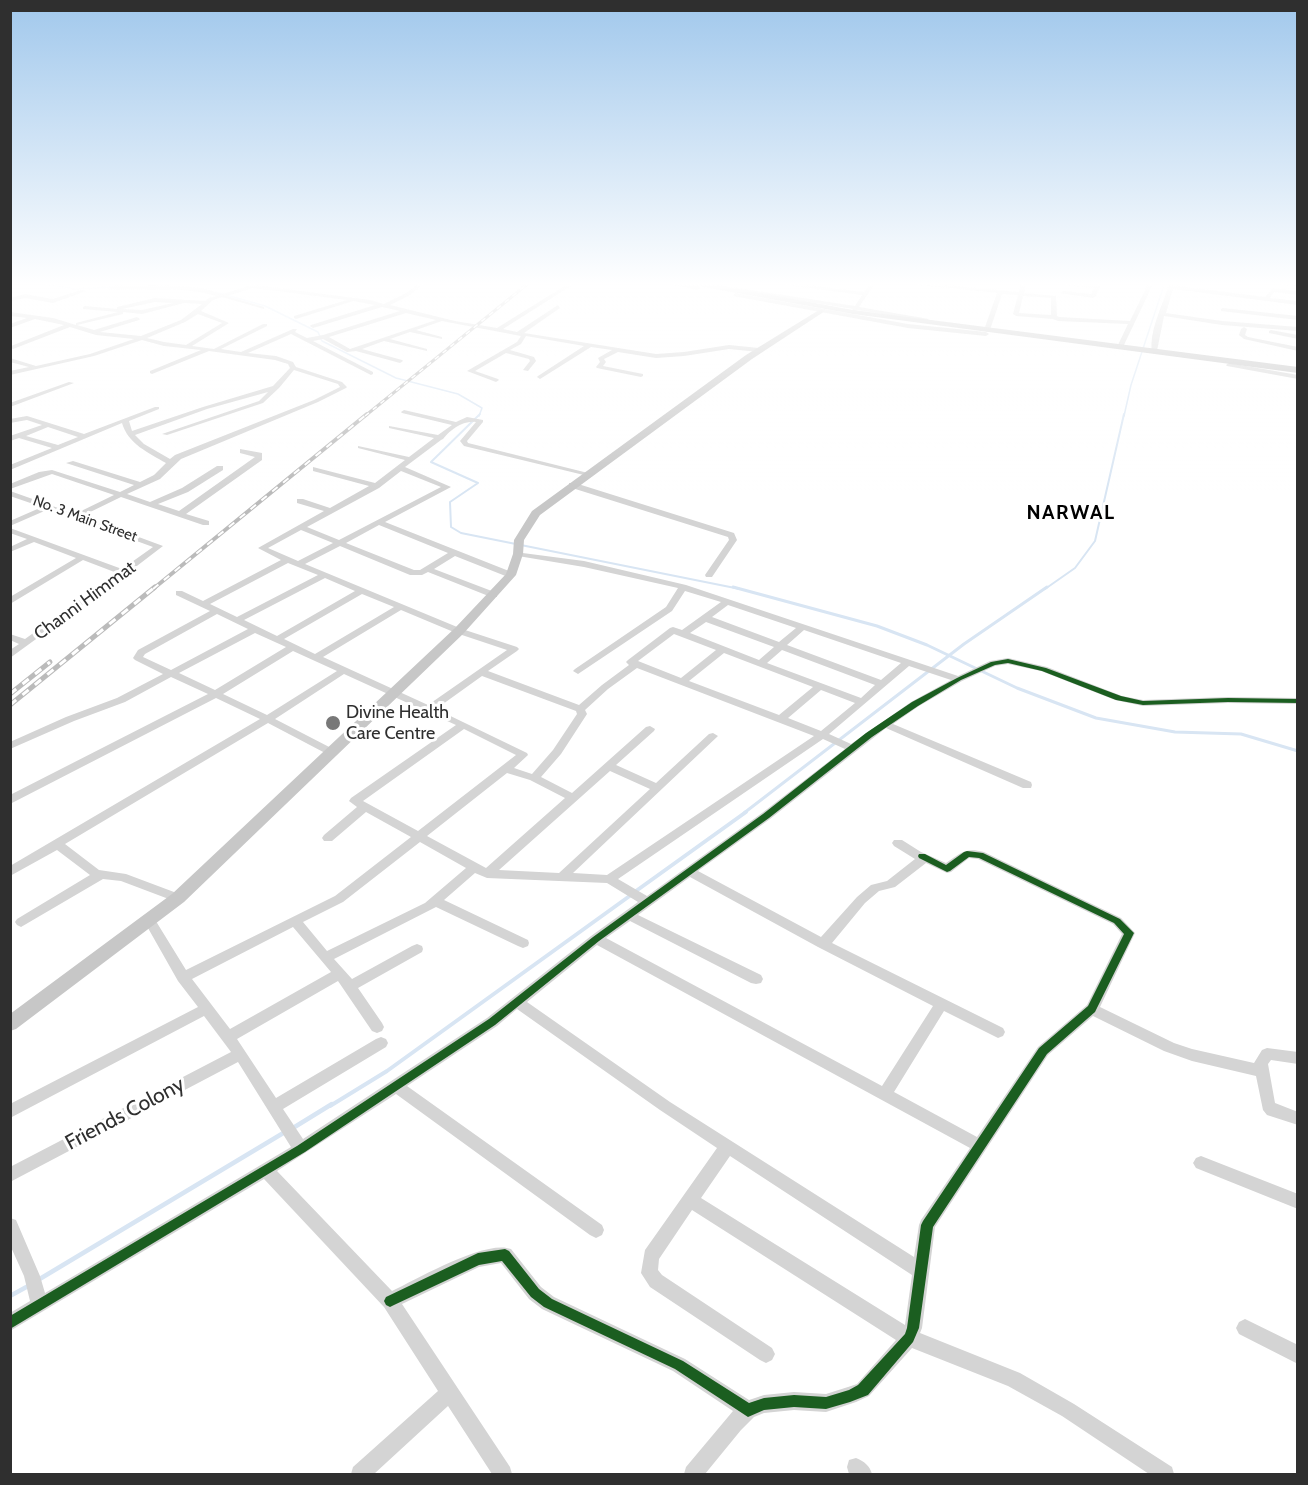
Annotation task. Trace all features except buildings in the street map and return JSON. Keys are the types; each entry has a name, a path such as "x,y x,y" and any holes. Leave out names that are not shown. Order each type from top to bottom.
{"highway":[{"path":"1146,351 1298,372"}],"main road":[{"path":"10,1024 178,898 459,631 511,575 519,547 536,513 757,351"}],"street":[{"path":"11,373 101,351"},
{"path":"152,372 206,351"},
{"path":"78,515 161,475 169,462 344,387 293,368 291,363 276,358 233,351"},
{"path":"243,353 247,351"},
{"path":"332,351 371,373"},
{"path":"365,351 400,361"},
{"path":"496,380 470,371 505,351"},
{"path":"507,351 532,358 533,362 526,370"},
{"path":"540,377 580,351"},
{"path":"615,351 600,359 603,362 599,367 641,375"},
{"path":"627,351 664,356 695,351"},
{"path":"10,360 36,367"},
{"path":"165,434 261,402 293,368"},
{"path":"10,405 71,383"},
{"path":"131,434 205,408 277,387"},
{"path":"10,468 157,408"},
{"path":"404,412 457,424 481,421 462,441 466,445 588,474"},
{"path":"10,421 25,417 85,437"},
{"path":"125,420 139,446 169,462"},
{"path":"10,440 48,424"},
{"path":"429,709 514,649 459,631 262,548 376,486 457,424"},
{"path":"391,427 441,438"},
{"path":"20,436 59,448"},
{"path":"360,447 412,460"},
{"path":"180,514 260,457 243,451"},
{"path":"10,459 22,463"},
{"path":"70,463 142,485"},
{"path":"153,504 185,490 220,468"},
{"path":"299,564 447,488 401,468"},
{"path":"316,469 376,486"},
{"path":"10,487 52,472 206,523"},
{"path":"572,485 731,535 733,540 709,575"},
{"name":"No. 3 Main Street","path":"13,496 78,515 159,546"},
{"path":"300,501 332,511"},
{"path":"10,524 50,506"},
{"path":"380,523 511,575"},
{"path":"300,527 410,573 419,573 454,553"},
{"path":"10,530 125,573"},
{"path":"10,550 33,539"},
{"name":"Channi Himmat","path":"10,655 159,546"},
{"path":"519,547 683,587 908,662 964,678"},
{"path":"13,597 83,556"},
{"path":"202,605 288,560"},
{"path":"427,569 494,595"},
{"path":"236,621 325,575"},
{"path":"578,671 669,609 683,587"},
{"path":"276,640 361,591"},
{"path":"179,593 253,630 429,709 523,755 339,899 183,977"},
{"path":"683,634 727,602"},
{"path":"316,657 400,607"},
{"path":"216,611 138,655 141,660 268,718 332,752"},
{"path":"705,618 882,684"},
{"path":"760,664 802,627"},
{"path":"10,746 62,722 121,700 253,630"},
{"path":"837,741 630,662 673,630 862,702"},
{"path":"10,637 26,643"},
{"path":"10,800 216,694 293,647"},
{"path":"681,681 723,650"},
{"path":"609,879 837,741 885,724 915,704 1002,660 1044,669 1119,698 1143,703 1228,700 1298,701"},
{"path":"10,1323 36,1290 267,1171 298,1143 396,1086 517,1002 596,939 690,872 837,741 862,702 908,662"},
{"path":"580,709 604,687 636,664"},
{"path":"10,873 344,670"},
{"path":"481,672 580,709"},
{"path":"780,720 818,687"},
{"path":"534,778 557,752 582,714 580,709"},
{"path":"885,724 1027,785"},
{"path":"463,725 355,801 487,874 609,879 647,902"},
{"path":"487,874 650,729"},
{"path":"561,878 713,736"},
{"path":"609,766 657,788"},
{"path":"507,769 534,778 573,798"},
{"path":"328,838 359,809 366,807"},
{"path":"693,1474 747,1410 764,1404 794,1401 826,1403 850,1396 863,1390 909,1338 915,1318 927,1225 1043,1051 1092,1009 1129,938 1127,929 1117,921 980,855 967,854 947,869 898,843"},
{"path":"57,844 100,875 122,877 178,898"},
{"path":"823,944 861,900 879,885 895,882 921,862 922,856"},
{"path":"326,957 420,911 473,868"},
{"path":"690,872 823,944 998,1032"},
{"path":"21,922 100,875"},
{"path":"436,900 524,943"},
{"path":"628,915 756,979"},
{"path":"150,921 183,977 240,1054 298,1143"},
{"path":"295,921 350,986 377,1027"},
{"path":"596,939 980,1146"},
{"path":"350,986 417,949"},
{"path":"228,1037 339,974"},
{"path":"517,1002 664,1106 921,1271"},
{"path":"884,1095 942,1003"},
{"path":"10,1112 206,1009"},
{"path":"1092,1009 1169,1047 1192,1055 1263,1071"},
{"path":"274,1107 381,1043"},
{"name":"Friends Colony","path":"10,1175 240,1054"},
{"path":"1298,1058 1266,1054 1261,1063 1268,1106 1279,1113 1298,1119"},
{"path":"396,1086 596,1230"},
{"path":"727,1147 651,1256 650,1273 656,1281 766,1354"},
{"path":"1201,1163 1298,1202"},
{"path":"267,1171 390,1301 503,1474"},
{"path":"690,1200 909,1338 1014,1379 1068,1410 1165,1474"},
{"path":"10,1225 15,1252 36,1290"},
{"path":"390,1301 478,1259 505,1255 535,1293 548,1303 679,1365 747,1410"},
{"path":"1245,1328 1298,1354"},
{"path":"360,1474 449,1393"}],"waterway":[{"path":"343,351 396,378 458,394 482,408 480,414"},
{"path":"1124,416 1142,351"},
{"path":"480,414 431,462 478,483 450,502 451,527 461,533 740,589"},
{"path":"1045,589 1075,568 1095,541 1124,414"},
{"path":"733,587 877,626 949,656"},
{"path":"949,656 1047,587"},
{"path":"744,813 949,656"},
{"path":"949,656 1017,688 1096,718 1175,732 1241,734 1298,751"},
{"path":"636,891 746,812"},
{"path":"330,1106 387,1071 631,895"},
{"path":"293,1128 332,1104"},
{"path":"38,1280 285,1132"},
{"path":"10,1296 30,1285"}],"railway":[{"path":"365,416 445,351"},
{"path":"153,589 367,414"},
{"path":"10,705 155,587"},
{"path":"10,694 50,662"}],"cycle path":[{"path":"10,1323 301,1149 492,1022 596,939 766,816 869,735 915,704 959,679 993,663 1008,661 1044,669 1119,698 1143,703 1228,700 1298,701"},
{"path":"390,1301 478,1259 505,1255 535,1293 548,1303 679,1365 748,1410 764,1404 794,1401 826,1403 863,1390 909,1338 913,1328 927,1225 1043,1051 1092,1009 1129,933 1117,921 980,855 967,854 947,869 922,856"}],"place":[{"name":"Divine Health Care Centre","path":"333,723"}],"district":[{"name":"NARWAL","path":"1071,513"}]}
